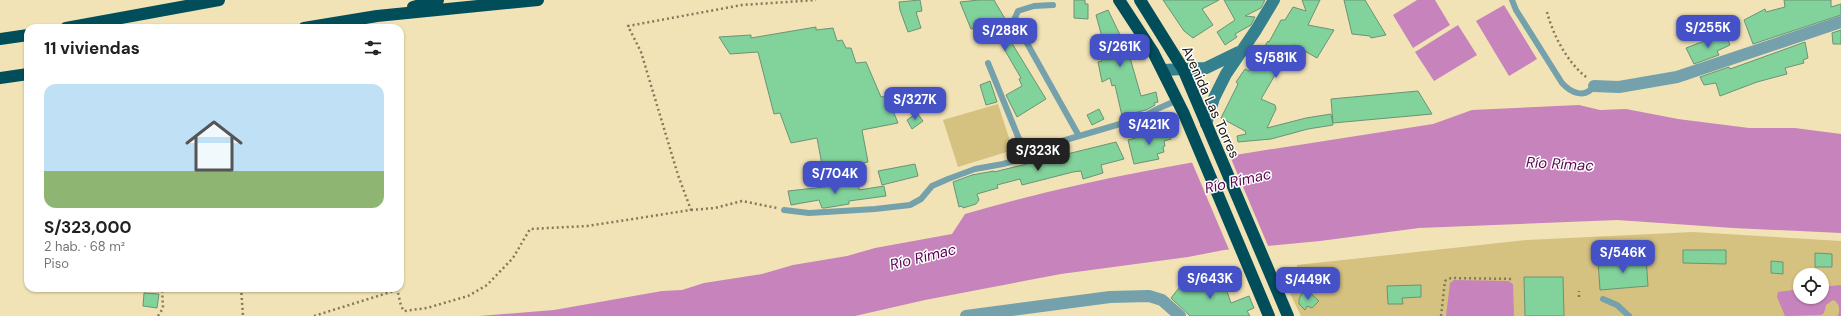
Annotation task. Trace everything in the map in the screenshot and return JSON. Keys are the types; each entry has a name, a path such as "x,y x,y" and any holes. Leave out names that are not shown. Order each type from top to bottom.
{"highway":[{"path":"88,24 219,0"},
{"path":"377,16 438,0"},
{"path":"328,24 377,16 538,0"},
{"path":"1119,0 1163,70 1252,273 1269,316"},
{"name":"Avenida Las Torres","path":"1140,0 1183,69 1288,316"},
{"path":"0,39 24,35"},
{"path":"0,78 24,75"}],"street":[{"path":"1208,127 1214,98 1226,74 1256,30 1274,0"},
{"path":"1594,86 1619,87 1677,77 1841,22"},
{"path":"1163,70 1206,68 1240,52"},
{"path":"966,316 1110,297 1149,296 1162,300 1180,316"}],"lane":[{"path":"1512,0 1516,10 1562,83 1568,89 1583,94 1590,91 1594,86"},
{"path":"1053,5 1034,6 1018,11 1014,20 1079,136"},
{"path":"988,63 996,87 1019,139 1026,144 1031,156"},
{"path":"784,210 809,212 875,209 910,205 921,199 932,186 948,179 975,169 1003,164 1031,156 1062,141 1144,117 1150,111 1164,107 1177,100"},
{"path":"1603,299 1617,304 1629,316"}],"path":[{"path":"691,210 678,175 641,52 628,26 742,6 816,0"},
{"path":"1547,12 1551,28 1572,62 1594,86"},
{"path":"398,292 400,306 404,311 427,308 468,296 487,285 513,258 530,230 587,226 691,210 715,208 742,201 784,210"},
{"path":"1441,316 1445,281 1450,278 1514,279"},
{"path":"1579,291 1579,297"},
{"path":"158,316 163,308 162,292"},
{"path":"241,292 243,316"},
{"path":"314,316 388,292"}],"shaded area":[{"path":"998,104 1013,150 958,167 943,120"},
{"path":"1693,232 1841,241 1841,316 1301,316 1286,285 1299,281 1297,265 1527,240"}],"water":[{"path":"1417,0 1435,0 1450,25 1413,48 1393,15"},
{"path":"1504,5 1537,59 1509,76 1476,21"},
{"path":"1458,25 1477,55 1434,81 1415,52"},
{"name":"Río Rímac","path":"1579,105 1600,110 1626,109 1678,119 1749,128 1795,128 1841,134 1841,233 1733,228 1617,220 1419,228 1320,241 1224,250 1188,257 1061,274 925,300 855,316 479,316 554,310 662,291 682,290 704,283 762,274 793,265 847,256 875,248 952,234 965,214 1081,184 1139,172 1433,124 1472,110"},
{"path":"1454,280 1508,281 1513,284 1514,316 1446,316 1450,283"},
{"path":"1841,285 1841,316 1838,316 1839,307 1837,303 1833,300 1829,303 1829,286"},
{"path":"1793,290 1793,304 1827,304 1824,313 1821,315 1785,316 1777,297 1778,292"}],"pier":[{"path":"1229,154 1269,248 1230,252 1191,160"}],"building":[{"path":"920,0 922,11 916,12 921,28 908,32 900,10 899,2"},
{"path":"994,0 1011,29 1005,32 1046,99 1017,117 1006,95 1022,86 1019,79 1021,78 990,25 971,29 960,2"},
{"path":"1074,0 1085,0 1085,4 1088,4 1088,19 1074,18"},
{"path":"1163,0 1219,0 1202,9 1213,25 1193,38 1184,31"},
{"path":"1224,0 1265,0 1261,8 1245,16 1255,17 1251,25 1235,34 1237,37 1225,45 1217,32 1235,20"},
{"path":"1302,0 1320,0 1308,25 1334,30 1317,58 1294,45 1292,46 1261,99 1275,105 1276,109 1267,128 1306,118 1331,114 1333,125 1308,129 1271,139 1238,142 1237,136 1246,134 1245,131 1221,118 1238,84 1236,82 1245,69 1249,71 1268,41 1269,42 1281,20 1285,20 1293,7 1306,11"},
{"path":"1344,0 1365,0 1386,35 1371,38 1370,36 1352,34"},
{"path":"1784,0 1831,0 1831,7 1841,4 1841,15 1753,44 1744,20 1765,9 1766,12 1785,7"},
{"path":"1108,10 1121,37 1124,37 1141,96 1156,92 1158,102 1154,103 1155,105 1146,110 1122,116 1115,85 1112,86 1110,78 1102,82 1098,62 1102,61 1094,40 1102,37 1096,15"},
{"path":"816,27 816,30 833,28 837,41 842,40 846,48 851,48 856,63 866,62 881,97 887,96 898,123 862,130 868,162 823,170 817,138 791,143 780,113 774,114 758,52 730,54 719,37 751,35 751,38"},
{"path":"1841,30 1841,44 1833,44 1832,33"},
{"path":"1725,33 1730,45 1717,51 1719,55 1694,64 1686,48"},
{"path":"1805,42 1808,58 1803,60 1804,63 1785,68 1787,74 1757,82 1720,96 1716,83 1704,85 1700,77 1729,67 1730,69"},
{"path":"990,81 997,102 986,105 980,85"},
{"path":"1418,91 1432,114 1333,123 1331,99"},
{"path":"1099,109 1104,119 1092,125 1087,115"},
{"path":"917,113 923,121 912,129 907,120"},
{"path":"1167,127 1171,139 1164,141 1164,152 1157,154 1159,159 1134,164 1128,140 1158,132 1157,130"},
{"path":"1116,142 1124,159 1101,165 1103,173 1083,179 1081,171 1073,172 1022,185 1020,179 997,185 998,188 977,194 979,200 976,204 963,208 962,206 959,207 953,182 972,175 994,172"},
{"path":"915,164 918,176 882,185 878,171"},
{"path":"859,184 859,190 884,186 886,196 849,201 849,204 825,208 822,208 819,200 791,205 788,191"},
{"path":"1683,250 1726,250 1726,264 1683,263"},
{"path":"1815,253 1832,254 1832,267 1815,267"},
{"path":"1646,258 1648,286 1600,290 1598,261"},
{"path":"1771,261 1783,262 1783,274 1771,273"},
{"path":"1524,277 1563,277 1564,316 1525,316"},
{"path":"1223,280 1231,303 1249,296 1254,308 1247,311 1250,316 1190,316 1171,298 1182,284"},
{"path":"1421,285 1421,297 1402,298 1403,304 1388,304 1387,286"},
{"path":"144,293 159,294 157,308 143,306"},
{"path":"1302,293 1310,293 1319,301 1312,308 1307,306 1305,310 1299,304 1299,299"}]}
